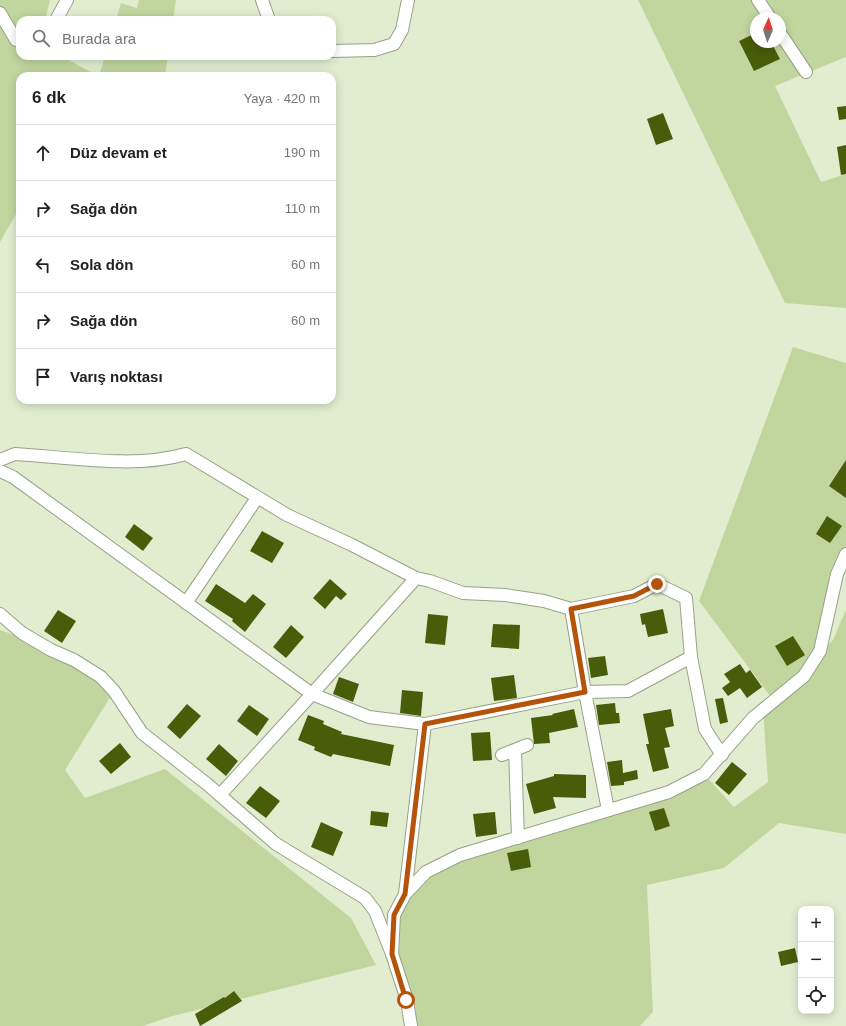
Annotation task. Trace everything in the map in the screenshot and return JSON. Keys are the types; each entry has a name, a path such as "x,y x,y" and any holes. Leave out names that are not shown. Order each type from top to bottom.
{"street":[{"path":"58,16 67,0"},
{"path":"262,0 268,16"},
{"path":"336,51 374,50 394,44 402,30 408,0"},
{"path":"758,0 766,12"},
{"path":"0,13 16,40"},
{"path":"786,42 806,72"},
{"path":"0,460 15,454 124,461 166,460 186,454 287,515 352,545 416,578 430,581 463,593 505,595 544,601 571,609 634,596 657,584 686,598 691,657 704,729 722,755"},
{"path":"0,470 13,477 312,694 369,717 425,724 585,692 628,691 691,657"},
{"path":"186,603 257,498"},
{"path":"392,954 394,915 405,894 426,872 460,856 669,792 704,774 753,718 804,676 820,651 837,574 846,554"},
{"path":"220,796 416,578"},
{"path":"571,609 585,692 608,810"},
{"path":"0,614 22,633 51,650 74,660 101,677 114,691 142,733 220,796 276,844 364,898 375,912 392,954 406,1000 411,1026"},
{"path":"405,894 425,724"},
{"path":"502,755 527,745"},
{"path":"515,751 518,838"}],"green space":[{"path":"0,0 50,0 46,16 16,16 16,60 68,60 91,72 16,72 16,214 0,242"},
{"path":"139,0 176,0 174,16 117,16 121,3 137,8"},
{"path":"638,0 846,0 846,57 775,86 821,182 846,174 846,308 785,303"},
{"path":"104,60 167,60 166,72 100,72"},
{"path":"793,347 846,363 846,555 820,651 800,673 833,640 846,610 846,834 779,823 724,868 647,885 653,1012 640,1026 418,1026 399,976 394,915 442,865 704,774 734,807 768,782 763,710 773,700 699,601"},
{"path":"0,630 40,644 114,691 65,770 85,798 165,769 351,918 376,965 169,1017 143,1026 0,1026"}],"building":[{"path":"750,36 750,48 774,48 780,59 754,71 739,41"},
{"path":"846,106 846,119 839,120 837,107"},
{"path":"663,113 673,139 656,145 647,119"},
{"path":"846,145 846,174 841,175 837,147"},
{"path":"846,460 846,498 829,486"},
{"path":"827,516 842,526 830,543 816,534"},
{"path":"134,524 153,538 143,551 125,537"},
{"path":"262,531 284,543 272,563 250,551"},
{"path":"330,579 347,594 341,600 336,596 325,609 313,598"},
{"path":"216,584 245,603 253,594 266,604 245,632 232,621 233,619 205,601"},
{"path":"663,609 668,633 648,637 645,624 642,625 640,614"},
{"path":"58,610 76,621 62,643 44,631"},
{"path":"428,614 448,616 445,645 425,643"},
{"path":"493,624 520,625 519,649 491,647"},
{"path":"291,625 304,637 286,658 273,647"},
{"path":"793,636 805,655 787,666 775,646"},
{"path":"605,656 608,675 591,678 588,658"},
{"path":"740,664 746,673 750,670 762,687 747,698 740,688 728,696 722,688 730,682 724,674"},
{"path":"514,675 517,698 494,701 491,678"},
{"path":"339,677 359,684 353,702 333,694"},
{"path":"402,690 423,692 421,716 400,713"},
{"path":"723,698 728,722 720,724 715,699"},
{"path":"615,703 616,713 619,713 620,723 599,725 596,705"},
{"path":"187,704 201,716 180,739 167,727"},
{"path":"249,705 269,719 257,736 237,721"},
{"path":"574,709 578,727 549,733 550,743 534,744 531,718 553,715 552,714"},
{"path":"671,709 674,726 665,728 670,747 664,748 669,768 653,772 646,744 649,744 643,714"},
{"path":"308,715 324,721 323,724 342,732 341,734 394,745 390,766 333,754 331,757 314,750 315,747 298,740"},
{"path":"490,732 492,760 473,761 471,733"},
{"path":"120,743 131,757 111,774 99,761"},
{"path":"219,744 238,761 226,776 206,759"},
{"path":"622,760 623,773 637,770 638,779 624,782 624,785 611,786 607,762"},
{"path":"732,762 747,774 729,795 715,783"},
{"path":"554,774 586,775 586,798 553,797 556,808 534,814 526,784 554,776"},
{"path":"260,786 280,801 266,818 246,803"},
{"path":"664,808 670,826 655,831 649,812"},
{"path":"371,811 389,813 387,827 370,825"},
{"path":"495,812 497,834 476,837 473,814"},
{"path":"321,822 343,832 333,856 311,847"},
{"path":"528,849 531,867 511,871 507,853"},
{"path":"795,948 798,962 781,966 778,952"},
{"path":"234,991 242,1001 200,1026 195,1014 224,997 225,998"}],"route":[{"path":"406,1000 392,954 394,915 405,894 425,724 585,692 571,609 634,596 657,584"}]}
